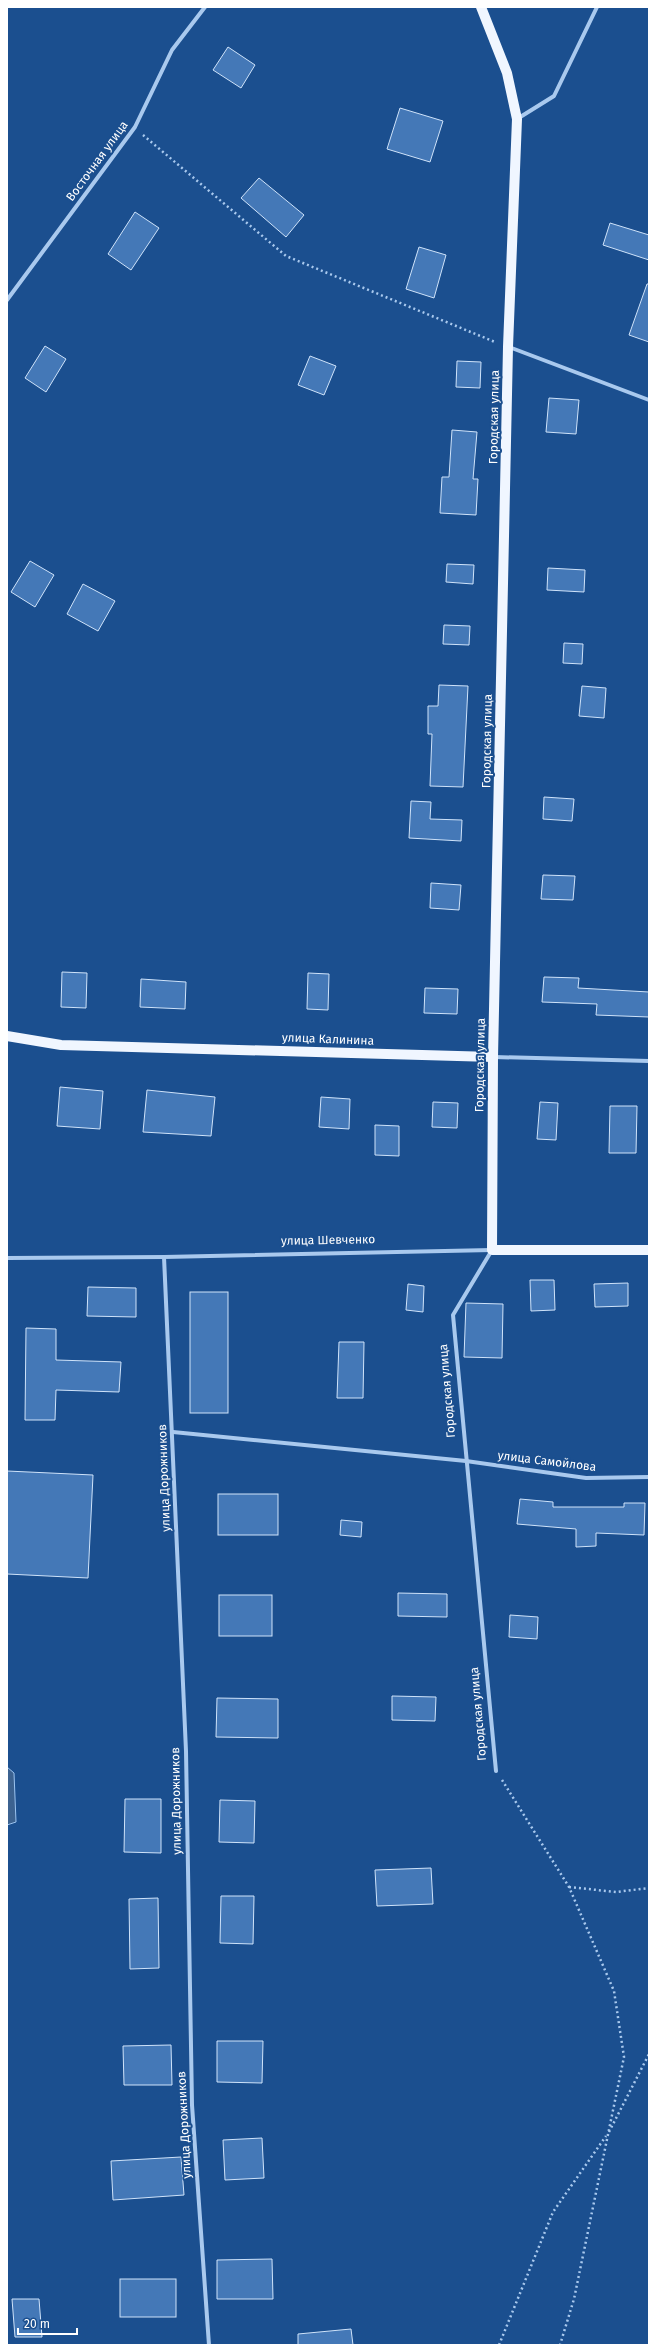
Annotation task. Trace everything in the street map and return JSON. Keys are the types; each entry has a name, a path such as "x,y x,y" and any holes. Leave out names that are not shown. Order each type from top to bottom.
{"main road":[{"name":"Городская улица","path":"481,7 507,73 517,119 508,347 493,1057 492,1250"},
{"name":"улица Калинина","path":"7,1036 61,1045 493,1057"},
{"name":"улица Шевченко","path":"492,1250 649,1250"}],"street":[{"name":"Восточная улица","path":"7,300 135,128 172,50 205,7"},
{"path":"517,119 554,96 597,7"},
{"path":"508,347 649,400"},
{"name":"улица Калинина","path":"493,1057 649,1060"},
{"name":"улица Шевченко","path":"7,1258 164,1257 492,1250"},
{"name":"Городская улица","path":"492,1250 453,1315 496,1771"},
{"name":"улица Дорожников","path":"164,1257 173,1432 186,1751 192,2105 209,2345"},
{"name":"улица Самойлова","path":"173,1432 466,1461 586,1478 649,1477"}],"path":[{"path":"135,128 286,256 508,347"},
{"path":"496,1771 569,1887 614,1991 624,2057 574,2299 560,2345"},
{"path":"569,1887 616,1892 649,1888"},
{"path":"499,2345 553,2212 608,2135 648,2062 649,2054"}],"water":[{"path":"7,1767 14,1773 16,1822 7,1825"}],"building":[{"path":"228,47 255,65 241,88 213,70"},
{"path":"400,108 443,121 430,162 387,149"},
{"path":"259,178 304,215 286,237 241,198"},
{"path":"135,212 159,228 131,270 108,254"},
{"path":"610,223 649,235 649,260 603,245"},
{"path":"419,247 446,255 434,298 406,289"},
{"path":"647,284 649,284 649,342 629,335"},
{"path":"45,346 66,359 46,392 25,378"},
{"path":"310,356 336,366 324,395 298,385"},
{"path":"457,361 481,362 480,388 456,387"},
{"path":"549,398 579,400 576,434 546,432"},
{"path":"452,430 477,432 473,479 478,479 476,515 440,513 442,477 449,477"},
{"path":"30,561 54,575 35,607 11,592"},
{"path":"447,564 474,565 473,584 446,582"},
{"path":"548,568 585,570 584,592 547,590"},
{"path":"83,584 115,601 98,631 67,614"},
{"path":"444,625 470,626 469,645 443,644"},
{"path":"564,643 583,644 582,664 563,663"},
{"path":"439,685 468,686 463,787 430,786 432,734 428,734 428,706 438,706"},
{"path":"582,686 606,688 604,718 579,716"},
{"path":"544,797 574,799 572,821 543,819"},
{"path":"411,801 431,802 430,819 462,820 461,841 409,838"},
{"path":"543,875 575,876 573,900 541,899"},
{"path":"431,883 461,885 459,910 430,908"},
{"path":"62,972 87,973 86,1008 61,1007"},
{"path":"308,973 329,974 328,1010 307,1009"},
{"path":"544,977 579,978 578,988 649,992 649,1017 596,1015 597,1004 542,1002"},
{"path":"141,979 186,982 185,1009 140,1007"},
{"path":"425,988 458,989 457,1014 424,1013"},
{"path":"60,1087 103,1091 100,1129 57,1126"},
{"path":"147,1090 215,1097 211,1136 143,1132"},
{"path":"321,1097 350,1099 349,1129 319,1127"},
{"path":"433,1102 458,1103 457,1128 432,1127"},
{"path":"540,1102 558,1103 556,1140 537,1139"},
{"path":"610,1106 637,1106 636,1153 609,1153"},
{"path":"375,1125 399,1126 399,1156 375,1155"},
{"path":"530,1280 554,1280 555,1310 531,1311"},
{"path":"628,1283 628,1306 595,1307 594,1284"},
{"path":"408,1284 424,1286 423,1312 406,1310"},
{"path":"88,1287 136,1288 136,1317 87,1316"},
{"path":"190,1292 228,1292 228,1413 190,1413"},
{"path":"466,1303 503,1304 502,1358 464,1357"},
{"path":"26,1328 56,1329 56,1360 121,1362 119,1392 56,1390 55,1420 25,1420"},
{"path":"339,1342 364,1342 363,1398 337,1398"},
{"path":"7,1471 93,1475 88,1578 7,1574"},
{"path":"218,1494 278,1494 278,1535 218,1535"},
{"path":"520,1499 553,1502 553,1507 624,1507 624,1503 645,1503 644,1535 596,1533 596,1546 576,1547 576,1529 517,1524"},
{"path":"341,1520 362,1522 361,1537 340,1535"},
{"path":"398,1593 447,1594 447,1617 398,1616"},
{"path":"219,1595 272,1595 272,1636 219,1636"},
{"path":"510,1615 538,1617 537,1639 509,1637"},
{"path":"392,1696 436,1697 435,1721 392,1720"},
{"path":"217,1698 278,1699 278,1738 216,1737"},
{"path":"125,1799 161,1799 161,1853 124,1852"},
{"path":"220,1800 255,1801 254,1843 219,1842"},
{"path":"431,1868 433,1904 377,1906 375,1870"},
{"path":"221,1896 254,1896 253,1944 220,1943"},
{"path":"158,1898 159,1968 130,1969 129,1899"},
{"path":"217,2041 263,2041 262,2083 217,2082"},
{"path":"171,2045 172,2085 124,2085 123,2046"},
{"path":"262,2138 264,2178 225,2180 223,2140"},
{"path":"181,2157 184,2195 113,2200 111,2161"},
{"path":"272,2259 273,2299 217,2299 217,2260"},
{"path":"120,2279 176,2279 176,2317 120,2317"},
{"path":"12,2299 39,2299 42,2337 15,2337"},
{"path":"351,2329 353,2345 298,2345 298,2334"}]}
